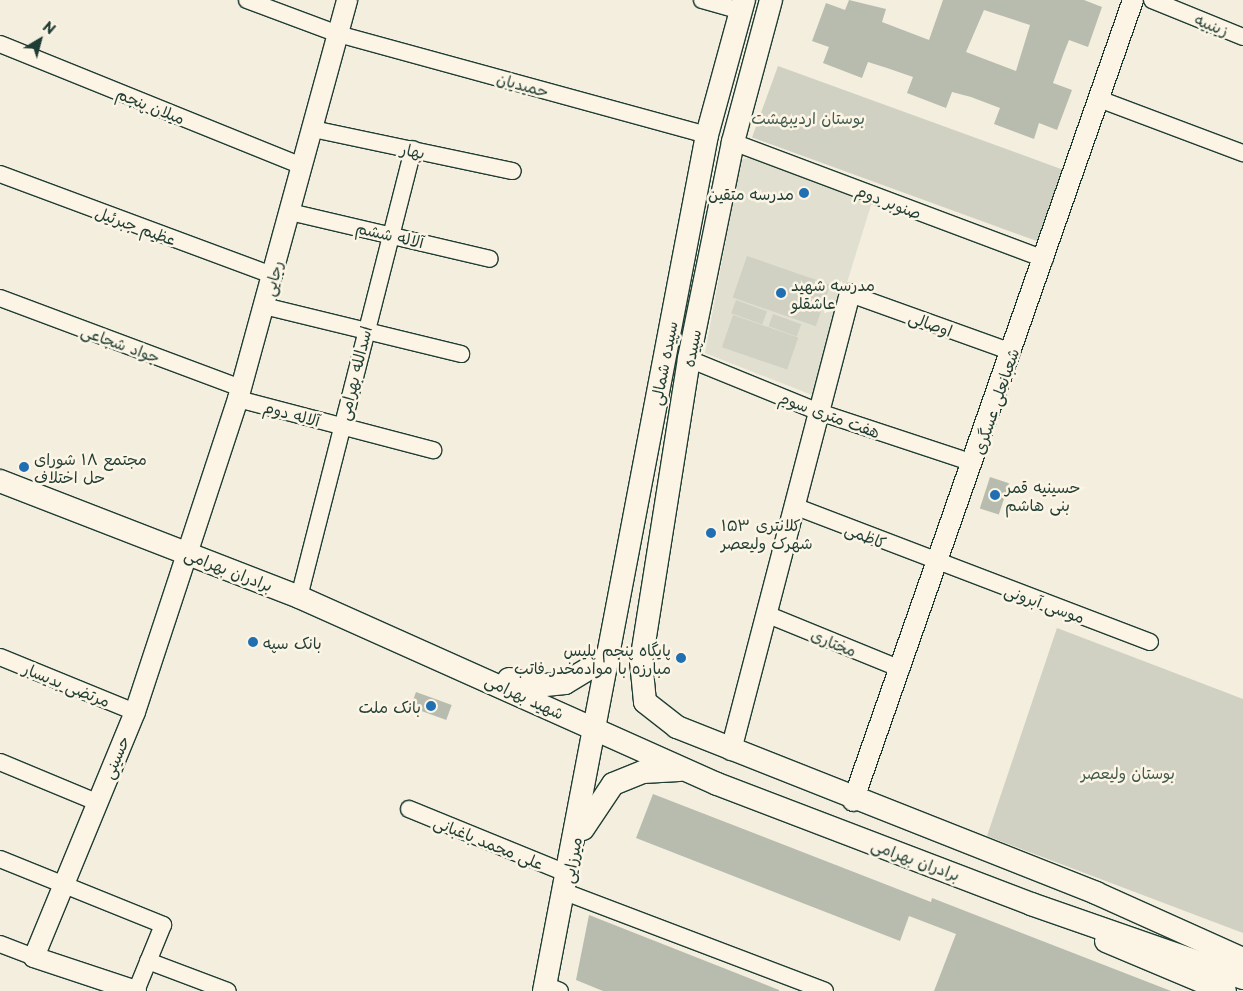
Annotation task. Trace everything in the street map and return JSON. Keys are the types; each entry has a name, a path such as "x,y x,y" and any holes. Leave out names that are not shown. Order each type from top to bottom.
{"main road":[{"name":"سپیده","path":"645,702 641,661 688,360 733,142 771,0"},
{"name":"سپیده شمالی","path":"595,728 707,135 742,6"},
{"path":"688,238 712,245"},
{"path":"653,416 679,421"},
{"name":"برادران بهرامی","path":"0,481 299,597 455,664"},
{"path":"455,664 536,686 565,682 590,672 608,657"},
{"name":"شهید بهرامی","path":"455,664 595,728"},
{"name":"برادران بهرامی","path":"645,702 677,727 725,748 853,801 1096,893 1243,959"},
{"name":"برادران بهرامی","path":"595,728 694,774 1031,904 1243,978"},
{"name":"میرزایی","path":"550,989 595,728"},
{"path":"574,846 613,784 643,772 694,774 689,758 725,748"},
{"path":"1096,893 1243,942"},
{"path":"1031,904 1134,954 1225,991"}],"street":[{"name":"حمیدیان","path":"247,0 338,34 707,135"},
{"name":"رجایی","path":"184,552 240,393 347,0"},
{"path":"702,0 742,6"},
{"name":"شعبانعلی عسگری","path":"853,801 939,565 1133,0"},
{"name":"زینبیه","path":"1152,0 1243,37"},
{"name":"میلان پنجم","path":"0,44 302,166"},
{"path":"1099,99 1243,153"},
{"name":"بهار","path":"312,128 513,171"},
{"name":"صنوبر دوم","path":"733,142 1045,259"},
{"name":"اسدالله بهرامی","path":"299,597 341,426 413,150"},
{"name":"عظیم جبرئیل","path":"0,174 272,275"},
{"name":"آلاله ششم","path":"290,212 490,259"},
{"path":"725,748 766,614 850,294"},
{"name":"اوصالی","path":"850,294 1012,352"},
{"name":"جواد شجاعی","path":"0,298 240,393"},
{"path":"264,306 461,354"},
{"name":"هفت متری سوم","path":"688,360 819,412 973,463"},
{"name":"آلاله دوم","path":"240,393 341,426 433,450"},
{"name":"کاظمی","path":"794,506 939,565"},
{"name":"حسینی","path":"34,957 62,884 135,712 184,552"},
{"name":"موسی آبرونی","path":"939,565 1150,642"},
{"name":"مختاری","path":"766,614 901,669"},
{"name":"مرتضی بدیسار","path":"0,656 135,712"},
{"path":"0,762 96,802"},
{"name":"علی محمد باغبانی","path":"409,810 567,883 825,991"},
{"path":"0,858 163,925 136,991 0,944"},
{"path":"148,960 228,991"}],"shaded area":[{"name":"مدرسه شهید عاشقلو","path":"753,158 872,202 812,395 705,353 741,159"}],"green space":[{"name":"بوستان اردیبهشت","path":"778,66 1068,172 1042,243 752,137"},
{"path":"747,256 830,285 816,326 733,298"},
{"path":"736,300 767,311 762,324 731,313"},
{"path":"773,314 801,324 797,336 769,326"},
{"path":"733,315 798,337 787,370 722,347"},
{"name":"بوستان ولیعصر","path":"1057,628 1243,699 1243,933 987,836"}],"building":[{"path":"849,0 886,9 882,22 929,40 943,0 1084,0 1102,7 1088,47 1069,40 1063,55 1053,83 1072,90 1057,130 1039,123 1034,139 994,124 1000,108 971,97 952,92 946,108 907,93 913,77 868,62 862,78 823,63 829,47 812,41 826,3 845,10","holes":["984,10 1030,25 1016,71 966,52"]},
{"name":"حسینیه قمر بنی هاشم","path":"990,477 1009,483 999,515 980,508"},
{"name":"بانک ملت","path":"416,692 452,705 446,720 411,707"},
{"path":"653,794 931,902 932,898 1171,991 934,991 956,934 909,916 900,941 636,838"},
{"path":"589,915 779,991 603,991 576,980"}],"place":[{"name":"مدرسه متقین","path":"804,193"},
{"name":"مدرسه شهید عاشقلو","path":"781,293"},
{"name":"مجتمع ۱۸ شورای حل اختلاف","path":"24,467"},
{"name":"حسینیه قمر بنی هاشم","path":"995,495"},
{"name":"کلانتری ۱۵۳ شهرک ولیعصر","path":"711,533"},
{"name":"بانک سپه","path":"253,642"},
{"name":"پایگاه پنجم پلیس مبارزه با موادمخدر فاتب","path":"681,658"},
{"name":"بانک ملت","path":"431,706"}]}
